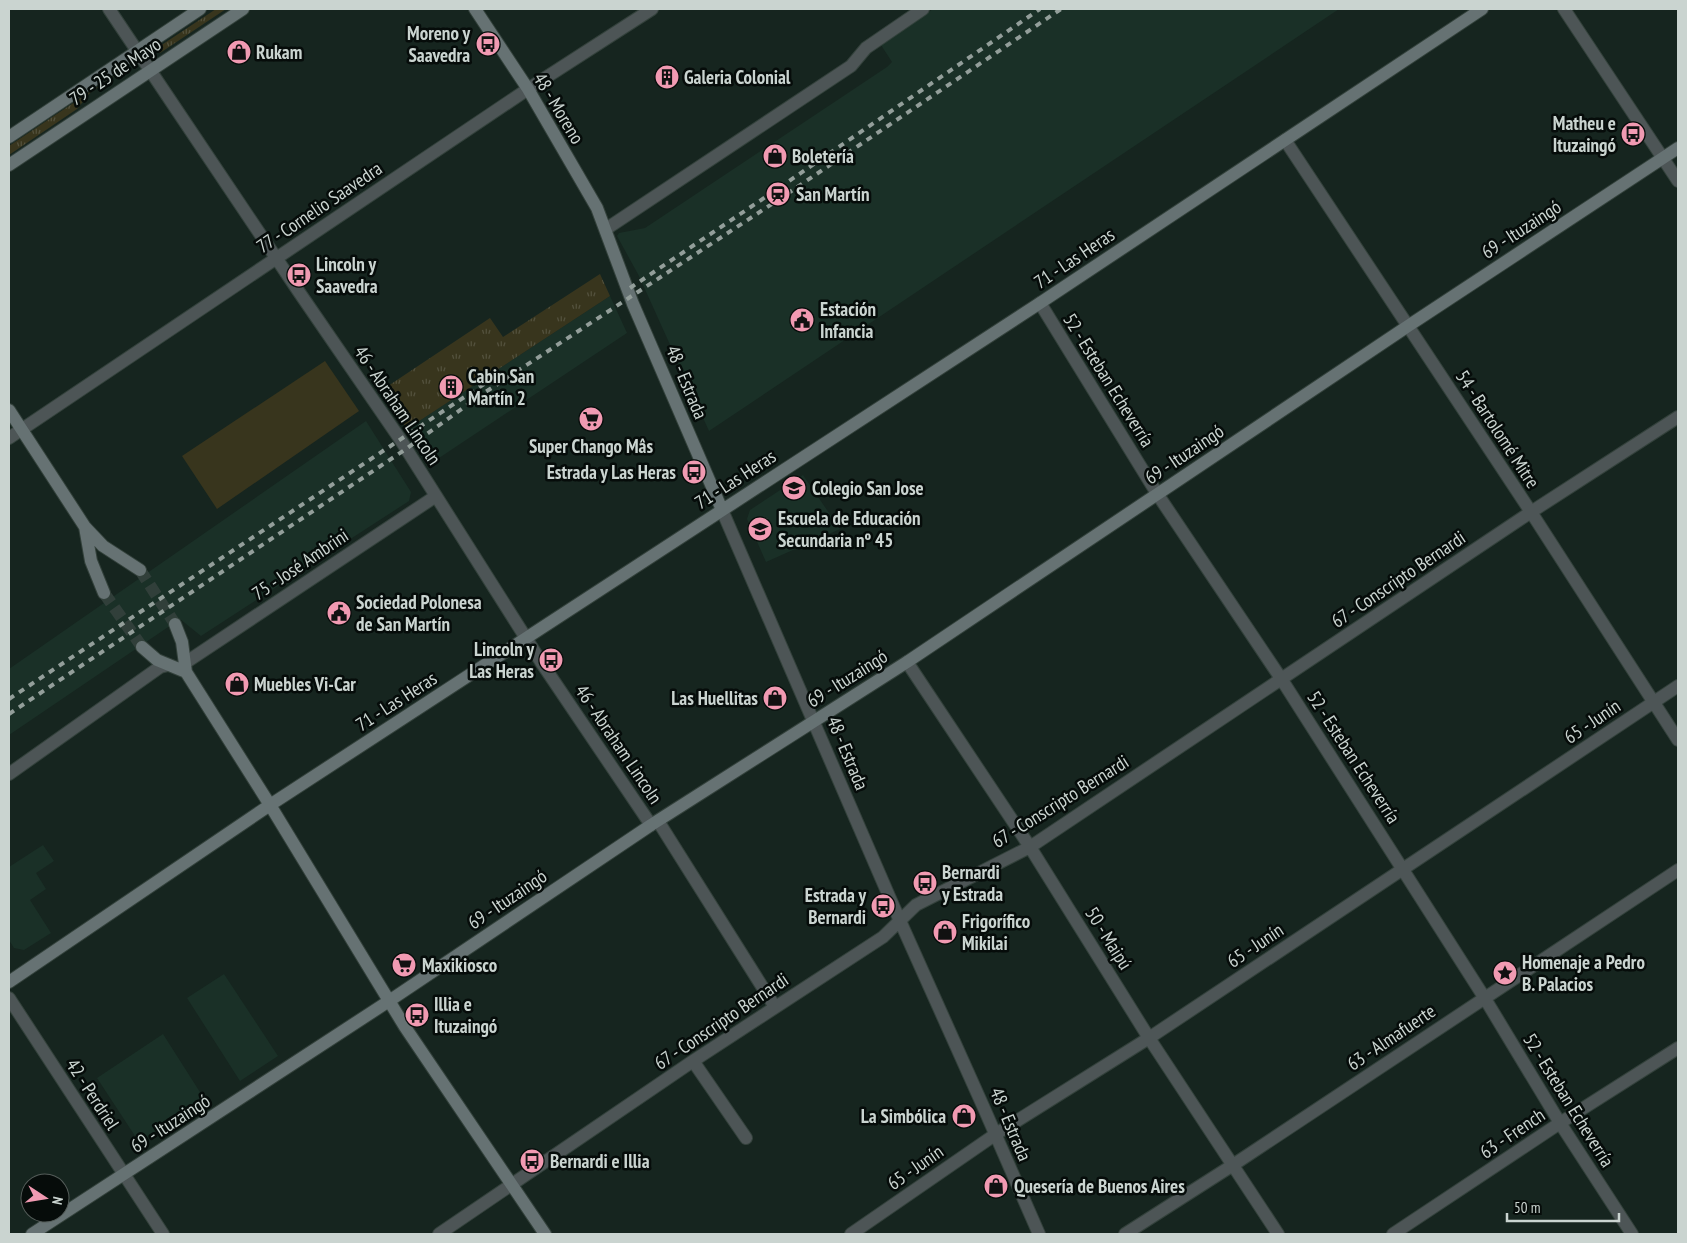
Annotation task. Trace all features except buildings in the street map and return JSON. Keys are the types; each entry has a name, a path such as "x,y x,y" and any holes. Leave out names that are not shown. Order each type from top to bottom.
{"street":[{"name":"46 - Abraham Lincoln","path":"109,9 400,439 526,638 654,823 775,1007"},
{"name":"79 - 25 de Mayo","path":"9,137 200,9"},
{"name":"79 - 25 de Mayo","path":"9,165 243,9"},
{"name":"48 - Moreno","path":"475,9 528,89 597,208 606,229"},
{"name":"77 - Cornelio Saavedra","path":"9,438 528,89 652,9"},
{"path":"606,229 851,66 866,48 923,9"},
{"name":"71 - Las Heras","path":"9,982 270,805 1040,303 1482,9"},
{"path":"1564,9 1678,181"},
{"name":"54 - Bartolomé Mitre","path":"1284,140 1531,512 1678,740"},
{"name":"69 - Ituzaingó","path":"32,1234 389,1001 654,823 907,662 1408,326 1678,148"},
{"name":"48 - Estrada","path":"606,229 633,304 900,920 1039,1234"},
{"name":"52 - Esteban Echeverría","path":"1040,303 1158,494 1282,680 1484,998 1560,1123 1632,1234"},
{"path":"9,410 85,527 103,546 140,570"},
{"name":"67 - Conscripto Bernardi","path":"439,1234 693,1061 883,937 916,905 1030,847 1531,512 1678,417"},
{"name":"75 - José Ambrini","path":"185,668 436,496"},
{"path":"85,527 91,561 104,593"},
{"path":"175,624 182,642 185,668 389,1001 545,1234"},
{"path":"142,647 157,660 168,665 185,668"},
{"name":"50 - Maipú","path":"907,662 1030,847 1149,1038 1278,1234"},
{"path":"9,774 160,667 168,665"},
{"name":"65 - Junín","path":"851,1234 996,1134 1149,1038 1678,686"},
{"name":"63 - Almafuerte","path":"1124,1234 1233,1165 1678,870"},
{"name":"42 - Perdriel","path":"9,998 163,1234"},
{"name":"63 - French","path":"1393,1234 1560,1123 1678,1048"},
{"path":"693,1061 746,1138"}],"shaded area":[{"path":"933,9 1339,9 709,431 639,276 617,236 619,233 645,228 887,67 892,62 881,45"},
{"path":"610,296 627,333 430,464 407,429"},
{"path":"366,421 411,492 409,501 201,636 180,619 9,735 9,669"},
{"path":"803,475 840,529 766,562 747,519 750,510"},
{"path":"43,845 54,861 36,873 46,889 30,900 51,933 24,950 14,948 9,940 9,867"},
{"path":"224,974 278,1056 240,1081 187,998"},
{"path":"163,1034 205,1100 144,1140 137,1139 97,1078"}],"green space":[{"path":"216,9 226,9 160,53 158,52 157,48"},
{"path":"133,63 90,93 77,109 9,155 9,146"},
{"path":"600,274 610,296 407,429 382,390 490,318 503,337"},
{"path":"325,361 359,411 217,509 182,456"}],"tunnel":[{"path":"140,570 175,624"},
{"path":"104,593 142,647"}],"railway":[{"path":"630,288 1040,9"},
{"path":"9,714 406,449 484,393 781,198 1061,9"},
{"path":"9,699 490,380"}],"place":[{"name":"Moreno y Saavedra","path":"488,44"},
{"name":"Rukam","path":"239,52"},
{"name":"Galeria Colonial","path":"667,77"},
{"name":"Matheu e Ituzaingó","path":"1633,134"},
{"name":"Boletería","path":"775,156"},
{"name":"San Martín","path":"778,194"},
{"name":"Lincoln y Saavedra","path":"299,275"},
{"name":"Estación Infancia","path":"802,320"},
{"name":"Cabin San Martín 2","path":"451,387"},
{"name":"Super Chango Mâs","path":"591,419"},
{"name":"Estrada y Las Heras","path":"694,472"},
{"name":"Colegio San Jose","path":"794,488"},
{"name":"Escuela de Educación Secundaria nº 45","path":"760,529"},
{"name":"Sociedad Polonesa de San Martín","path":"339,613"},
{"name":"Lincoln y Las Heras","path":"551,660"},
{"name":"Muebles Vi-Car","path":"237,684"},
{"name":"Las Huellitas","path":"775,698"},
{"name":"Bernardi y Estrada","path":"925,883"},
{"name":"Estrada y Bernardi","path":"883,906"},
{"name":"Frigorífico Mikilai","path":"945,932"},
{"name":"Maxikiosco","path":"404,965"},
{"name":"Homenaje a Pedro B. Palacios","path":"1505,973"},
{"name":"Illia e Ituzaingó","path":"417,1015"},
{"name":"La Simbólica","path":"964,1116"},
{"name":"Bernardi e Illia","path":"532,1161"},
{"name":"Quesería de Buenos Aires","path":"996,1186"}]}
